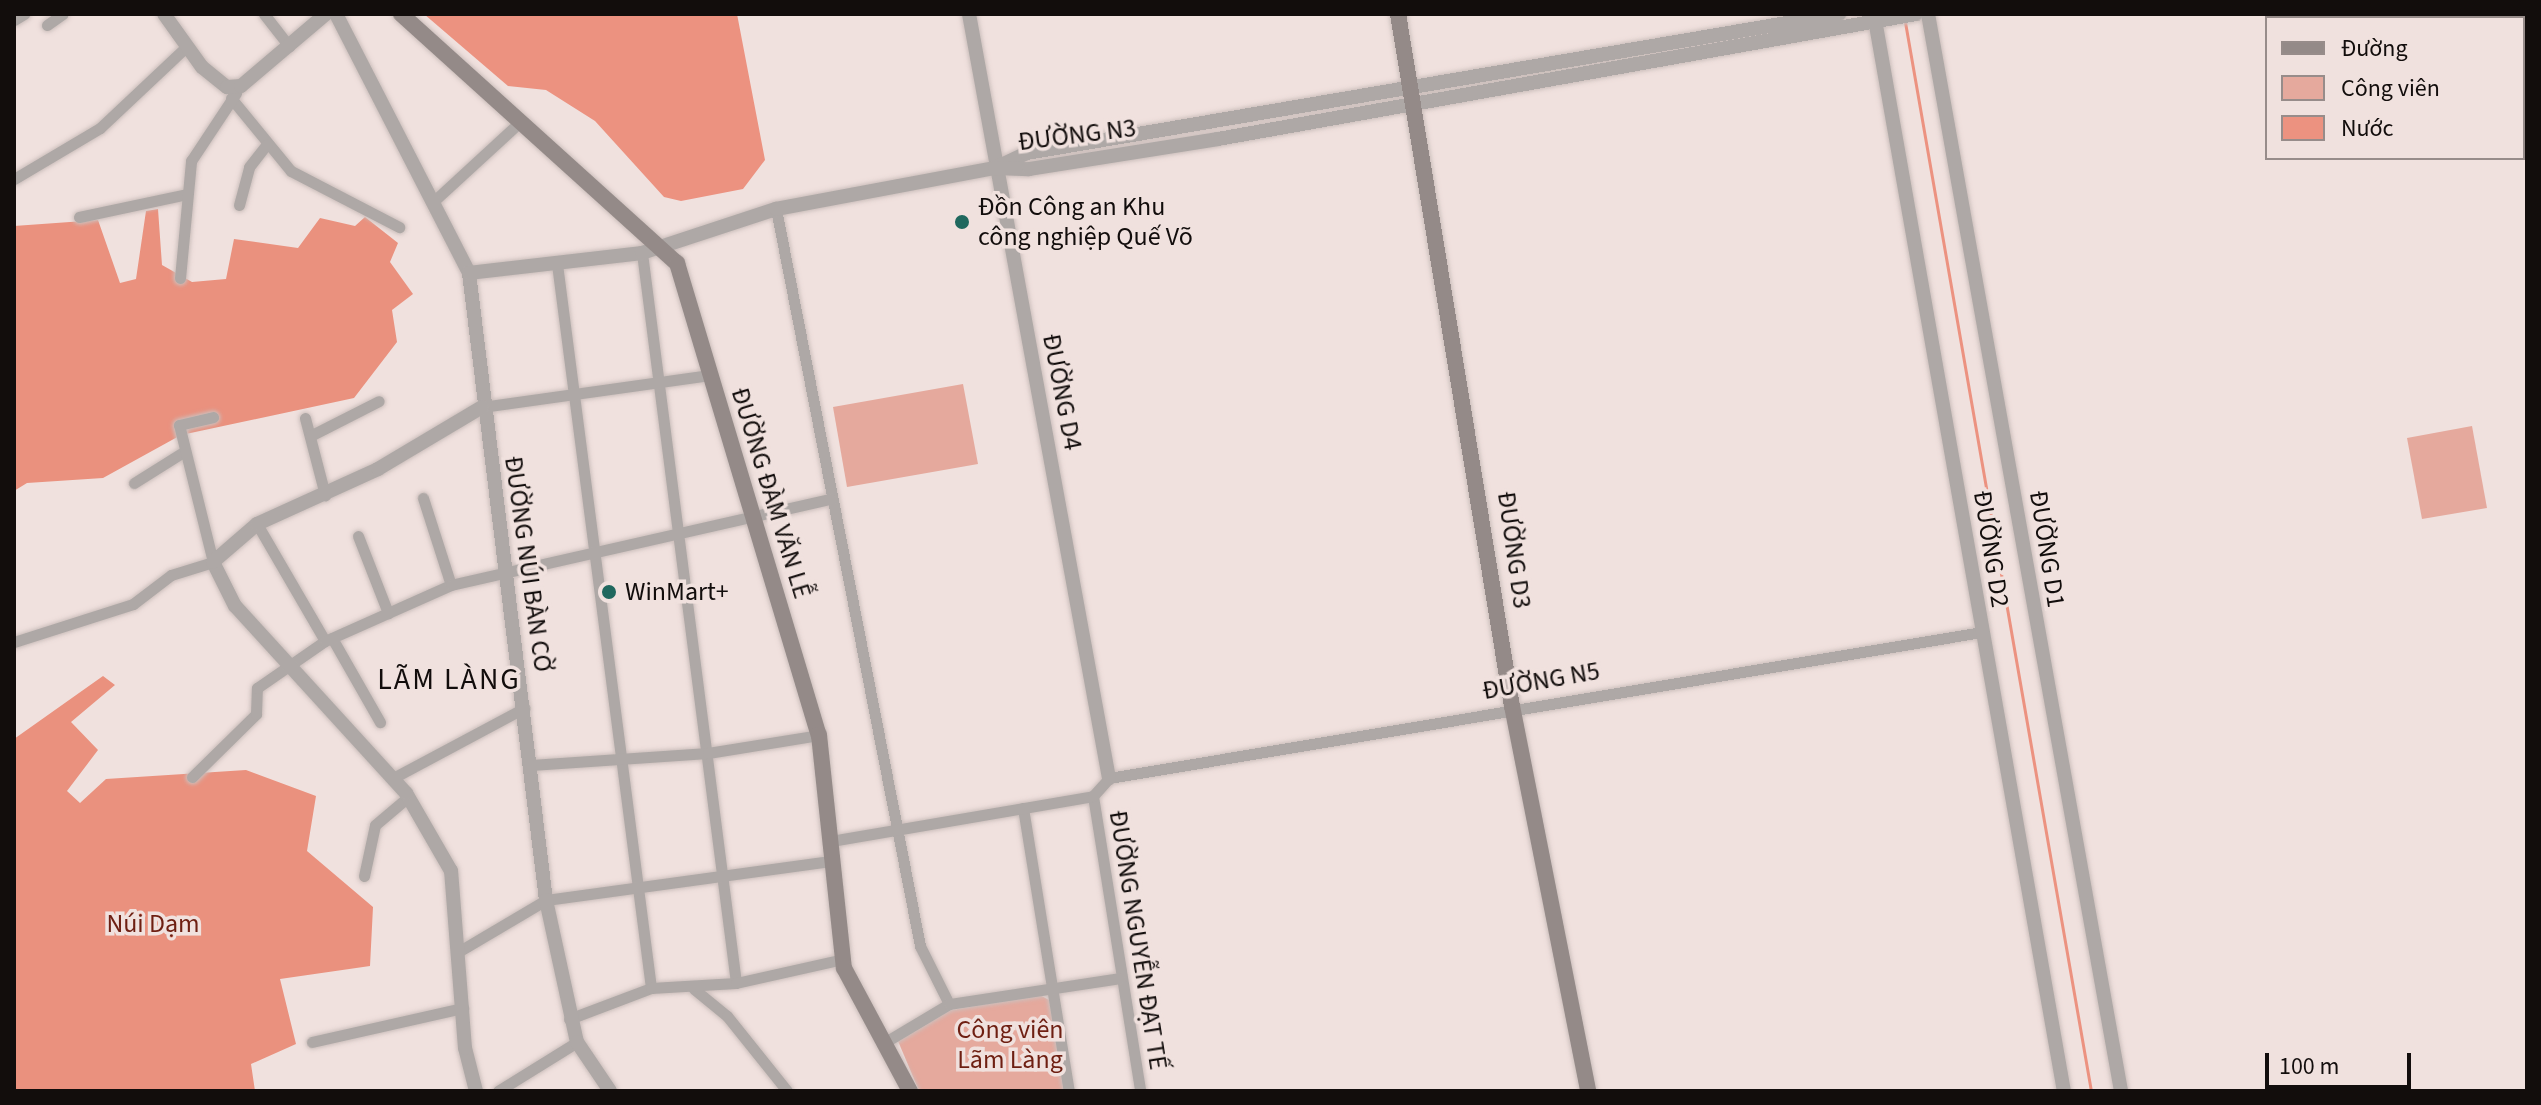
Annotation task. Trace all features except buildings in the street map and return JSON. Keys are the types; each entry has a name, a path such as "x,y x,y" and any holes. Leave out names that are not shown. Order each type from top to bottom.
{"main road":[{"name":"ĐƯỜNG ĐÀM VĂN LỄ","path":"401,14 663,247 677,263 819,735 843,959 882,1044 910,1091"},
{"name":"ĐƯỜNG D3","path":"1398,14 1512,706 1588,1091"}],"street":[{"path":"14,20 24,14"},
{"path":"47,25 63,14"},
{"path":"164,14 212,78 241,86"},
{"path":"264,14 289,46"},
{"path":"180,278 191,161 241,86 326,14"},
{"name":"ĐƯỜNG NÚI BÀN CỜ","path":"336,14 435,200 469,273 502,570 524,708 546,900 569,1019 577,1042 610,1091"},
{"name":"ĐƯỜNG D4","path":"969,14 1109,778"},
{"name":"ĐƯỜNG N3","path":"1412,97 1641,46 1839,14"},
{"name":"ĐƯỜNG N3","path":"469,273 642,253 776,209 995,168 1027,153 1644,63 1878,18 1916,14"},
{"name":"ĐƯỜNG D1","path":"1928,14 2121,1091"},
{"name":"ĐƯỜNG D2","path":"1878,18 1981,632 2064,1091"},
{"path":"14,179 100,128 187,46"},
{"path":"1641,46 1644,63"},
{"path":"231,98 291,171 399,227"},
{"path":"435,200 521,121"},
{"path":"239,205 249,167 267,144"},
{"path":"79,217 187,194"},
{"path":"776,209 830,499 920,946 949,1004"},
{"path":"642,253 654,382 708,753 736,983"},
{"path":"557,264 589,554 615,754 651,988"},
{"path":"14,642 133,604 171,575 213,562 257,524 325,495 482,407 710,375"},
{"path":"310,436 379,401"},
{"path":"213,417 179,425 213,562 235,606 393,778 408,797 451,871 463,1008 476,1091"},
{"path":"305,418 325,495"},
{"path":"134,483 185,451"},
{"path":"423,498 451,585"},
{"path":"192,777 256,714 257,688 293,669 328,639 451,585 502,570 675,537 830,499"},
{"path":"257,524 380,722"},
{"path":"358,536 388,613"},
{"name":"ĐƯỜNG N5","path":"1109,778 1512,706 1981,632"},
{"path":"393,778 524,708"},
{"path":"531,765 615,754 708,753 819,735"},
{"path":"831,841 1093,796 1109,778"},
{"name":"ĐƯỜNG NGUYỄN ĐẠT TẾ","path":"1093,796 1140,1091"},
{"path":"364,876 375,825 408,797"},
{"path":"1023,808 1069,1091"},
{"path":"458,952 546,900 723,880 832,861"},
{"path":"569,1019 651,988 694,989 736,983 843,959"},
{"path":"882,1044 949,1004 1120,978"},
{"path":"694,989 727,1016 787,1091"},
{"path":"312,1042 463,1008"},
{"path":"498,1091 577,1042"}],"green space":[{"path":"158,209 162,265 192,282 226,279 234,239 298,248 320,218 355,226 365,217 398,243 390,262 413,294 392,310 397,342 354,398 181,435 103,478 27,483 14,491 14,226 98,220 120,283 136,279 146,211"},
{"path":"963,384 978,464 847,487 833,407"},
{"path":"2472,426 2487,508 2422,519 2407,438"},
{"name":"Núi Dạm","path":"103,676 115,685 71,722 98,750 67,791 80,803 106,779 246,770 316,796 307,851 373,907 370,966 280,979 296,1044 251,1064 255,1091 14,1091 14,739"},
{"name":"Công viên Lãm Làng","path":"1040,995 1049,1000 1066,1091 919,1091 898,1041 946,1011"}],"water":[{"path":"424,14 737,14 765,160 743,189 681,201 664,197 595,121 546,90 508,86"}],"waterway":[{"path":"1905,22 2091,1091"}],"place":[{"name":"Đồn Công an Khu công nghiệp Quế Võ","path":"962,222"},
{"name":"WinMart+","path":"609,592"}],"district":[{"name":"LÃM LÀNG","path":"449,680"}]}
